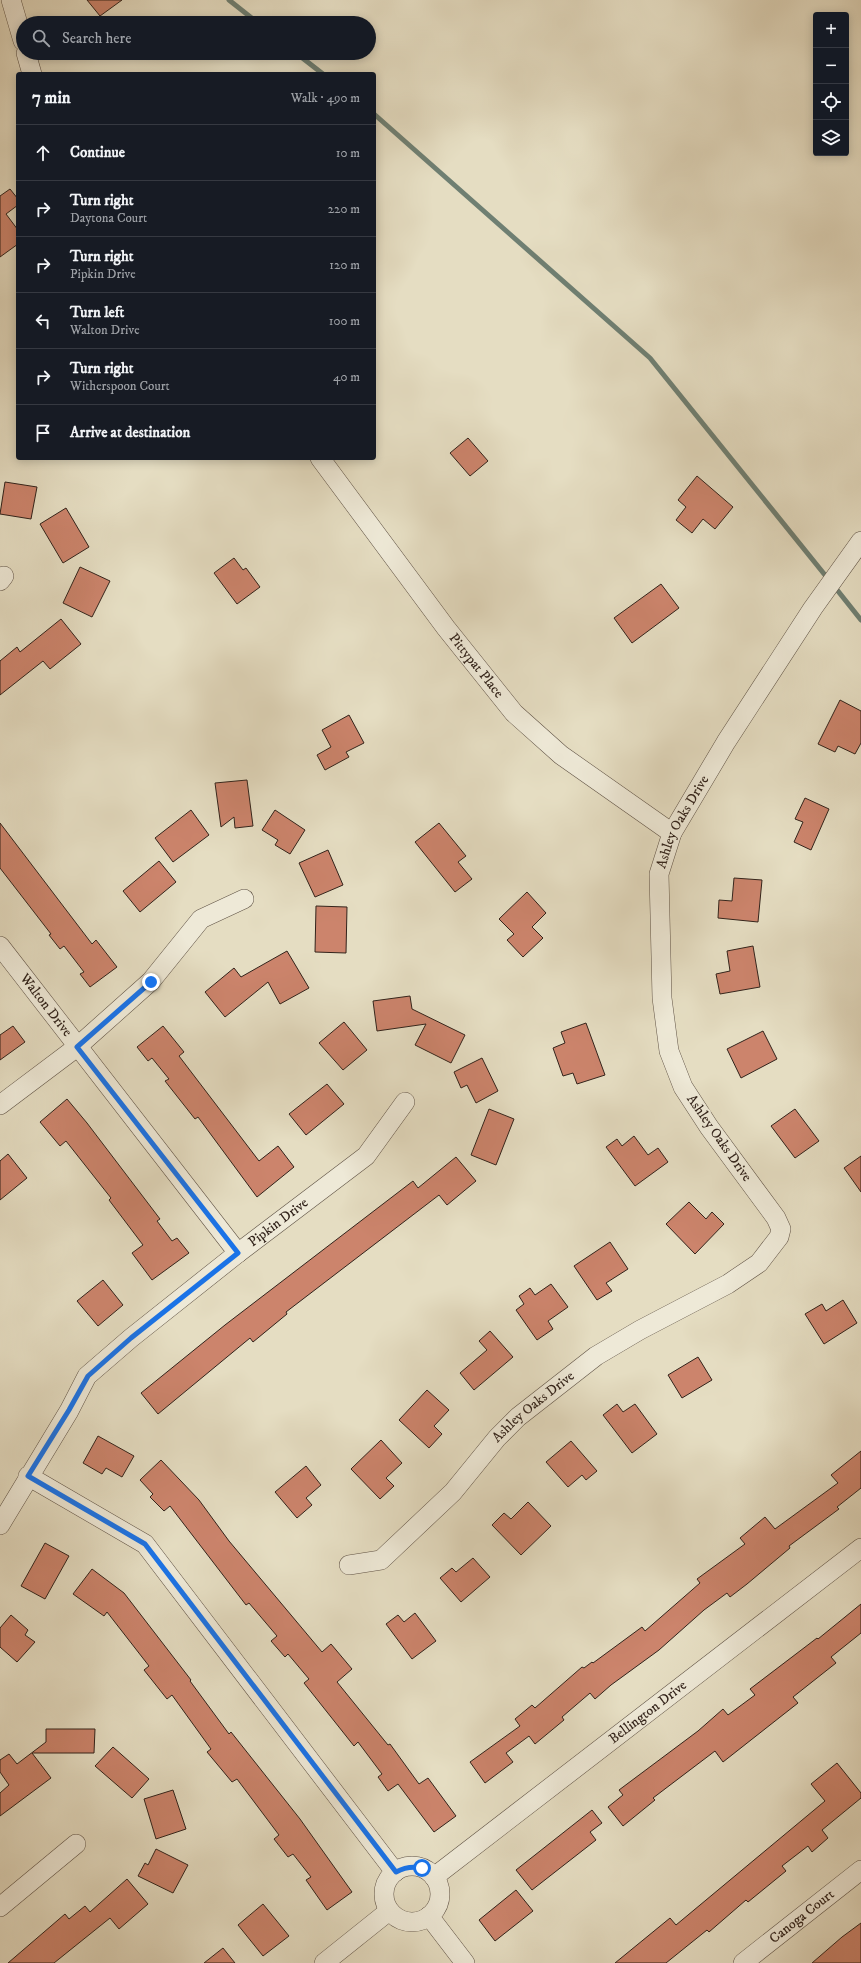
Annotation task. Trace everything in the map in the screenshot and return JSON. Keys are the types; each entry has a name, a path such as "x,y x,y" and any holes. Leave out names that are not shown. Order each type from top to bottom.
{"street":[{"path":"11,0 16,17"},
{"path":"28,60 31,72"},
{"name":"Pittypat Place","path":"321,460 446,628 514,713 561,756 672,833"},
{"name":"Ashley Oaks Drive","path":"349,1565 382,1560 453,1492 497,1438 518,1417 568,1377 596,1356 640,1330 728,1284 759,1263 779,1237 781,1229 776,1218 709,1127 683,1087 670,1051 662,998 659,874 672,833 726,742 813,608 861,541"},
{"path":"0,1105 77,1047 151,982 201,919 244,899"},
{"name":"Walton Drive","path":"0,946 238,1253"},
{"name":"Pipkin Drive","path":"0,1525 88,1376 131,1338 238,1253 366,1156 405,1102"},
{"path":"28,1476 145,1544 396,1872"},
{"name":"Bellington Drive","path":"434,1877 861,1548"},
{"path":"0,1907 76,1844"},
{"path":"413,1866 422,1868 434,1877 439,1888 440,1898 437,1907 429,1916 416,1923 406,1922 397,1919 389,1911 384,1896 385,1887 389,1878 396,1872 413,1866"},
{"name":"Canoga Court","path":"743,1963 861,1870"},
{"path":"324,1963 389,1911"},
{"path":"429,1916 465,1963"}],"building":[{"path":"87,0 122,0 100,16"},
{"path":"10,189 16,196 16,206 6,214 16,227 16,245 0,257 0,196"},
{"path":"468,438 488,461 470,476 450,453"},
{"path":"697,476 733,507 715,529 703,519 692,533 676,520 686,507 678,500"},
{"path":"5,482 37,487 31,519 0,514"},
{"path":"66,508 89,547 63,563 40,524"},
{"path":"234,558 243,570 246,568 260,587 237,604 214,573"},
{"path":"80,567 110,581 92,617 63,603"},
{"path":"661,584 679,608 632,643 614,618"},
{"path":"61,619 81,644 50,669 43,661 0,695 0,661 17,647 20,652"},
{"path":"840,700 861,711 861,743 855,754 838,746 835,752 818,744"},
{"path":"349,715 364,743 346,752 349,757 325,770 317,755 331,747 322,730"},
{"path":"247,780 253,826 235,828 234,817 221,827 215,783"},
{"path":"805,798 829,809 811,850 794,842 803,822 795,819"},
{"path":"191,810 209,835 173,862 155,838"},
{"path":"275,810 305,830 290,854 275,845 278,840 262,830"},
{"path":"0,823 92,944 96,940 117,967 90,987 80,974 84,972 64,946 60,949 49,935 51,934 0,868"},
{"path":"439,823 466,856 458,862 472,879 455,892 415,842"},
{"path":"328,850 343,885 315,897 299,863"},
{"path":"159,861 176,882 140,912 123,891"},
{"path":"734,878 762,880 758,922 718,918 719,900 732,901"},
{"path":"527,892 546,913 532,927 543,938 523,957 507,940 514,934 499,919"},
{"path":"316,906 347,907 346,953 315,952"},
{"path":"753,946 760,987 720,994 716,974 730,971 727,951"},
{"path":"287,951 309,988 280,1004 268,982 225,1017 205,992 234,968 241,977"},
{"path":"410,996 412,1009 465,1035 451,1063 415,1045 426,1024 377,1031 373,1001"},
{"path":"344,1022 367,1050 343,1070 319,1043"},
{"path":"586,1023 605,1075 577,1084 573,1073 563,1076 553,1048 565,1043 561,1032"},
{"path":"13,1026 25,1042 0,1060 0,1035"},
{"path":"163,1026 184,1052 179,1056 259,1161 278,1146 294,1167 257,1197 198,1117 195,1119 165,1081 169,1079 152,1058 148,1061 137,1047"},
{"path":"763,1031 777,1059 741,1078 727,1049"},
{"path":"482,1058 498,1091 476,1103 467,1085 461,1088 454,1072"},
{"path":"327,1084 344,1104 306,1135 289,1114"},
{"path":"67,1099 160,1219 157,1221 172,1241 177,1238 189,1253 152,1280 132,1253 143,1245 109,1200 111,1198 66,1141 60,1146 40,1122"},
{"path":"489,1109 514,1119 496,1165 471,1155"},
{"path":"795,1109 819,1141 795,1158 771,1126"},
{"path":"634,1136 648,1155 658,1148 668,1162 635,1186 606,1147 617,1139 622,1146"},
{"path":"8,1154 27,1178 0,1200 0,1161"},
{"path":"861,1156 861,1192 844,1168"},
{"path":"456,1157 476,1181 447,1205 439,1195 286,1312 287,1314 253,1342 250,1338 158,1414 141,1393 225,1325 413,1181 418,1188"},
{"path":"689,1202 706,1219 712,1212 724,1224 695,1254 666,1224"},
{"path":"610,1242 628,1269 606,1283 612,1291 597,1300 574,1266"},
{"path":"103,1280 123,1305 98,1326 77,1301"},
{"path":"551,1284 568,1307 548,1321 553,1329 537,1340 516,1310 524,1304 519,1296 530,1288 535,1295"},
{"path":"843,1300 857,1323 824,1344 805,1314 822,1304 826,1311"},
{"path":"490,1331 513,1357 474,1390 460,1373 487,1350 479,1341"},
{"path":"698,1357 712,1380 682,1398 668,1375"},
{"path":"427,1390 449,1410 434,1426 442,1434 429,1448 399,1420"},
{"path":"617,1404 623,1412 635,1404 657,1434 632,1453 603,1415"},
{"path":"98,1436 134,1456 122,1477 106,1468 102,1474 83,1463"},
{"path":"381,1440 402,1463 386,1478 394,1486 380,1499 351,1469"},
{"path":"571,1441 597,1471 586,1480 582,1475 568,1487 546,1462"},
{"path":"861,1451 861,1488 837,1507 839,1509 789,1546 790,1548 730,1597 727,1593 704,1610 659,1650 611,1685 595,1699 590,1693 562,1717 564,1720 535,1744 529,1736 506,1753 513,1762 485,1783 470,1762 520,1726 515,1719 532,1705 535,1708 582,1667 584,1668 592,1662 593,1663 642,1627 645,1631 700,1583 697,1579 745,1544 740,1538 765,1517 775,1529 838,1483 831,1475"},
{"path":"161,1460 199,1500 229,1541 322,1652 331,1644 352,1669 337,1682 388,1745 390,1744 419,1784 428,1778 456,1816 434,1832 398,1784 388,1791 378,1777 382,1774 358,1742 354,1746 304,1683 309,1679 288,1654 285,1657 271,1641 277,1636 249,1603 246,1605 170,1506 164,1511 150,1497 153,1494 140,1480"},
{"path":"306,1466 321,1485 306,1498 312,1505 297,1518 275,1492"},
{"path":"528,1502 551,1526 521,1555 492,1525 504,1513 511,1519"},
{"path":"45,1543 69,1556 45,1599 21,1586"},
{"path":"473,1558 490,1577 461,1602 440,1578 452,1568 456,1572"},
{"path":"92,1569 124,1593 191,1680 190,1681 229,1734 231,1732 300,1819 352,1892 327,1910 306,1880 311,1877 293,1854 288,1857 274,1839 279,1835 237,1779 232,1782 207,1752 211,1749 172,1695 167,1699 144,1670 149,1666 107,1612 104,1616 73,1594"},
{"path":"861,1604 861,1633 831,1657 836,1663 793,1697 798,1703 723,1762 715,1751 653,1798 655,1800 623,1826 608,1807 623,1795 619,1790 698,1731 723,1709 728,1715 755,1695 750,1689 817,1638 818,1639"},
{"path":"415,1613 436,1641 412,1659 386,1624 398,1615 404,1622"},
{"path":"11,1615 28,1630 25,1635 35,1642 17,1662 0,1647 0,1628"},
{"path":"46,1729 95,1729 94,1753 32,1753 51,1778 0,1816 0,1793 9,1785 0,1772 0,1760 9,1754 17,1764 46,1742"},
{"path":"113,1747 149,1779 132,1798 95,1766"},
{"path":"837,1763 861,1793 861,1798 822,1830 828,1838 812,1852 808,1846 782,1866 786,1871 748,1902 746,1900 709,1932 707,1930 666,1963 615,1963 670,1918 676,1925 825,1801 811,1784"},
{"path":"173,1790 186,1829 156,1839 144,1799"},
{"path":"592,1810 602,1823 590,1832 596,1840 532,1890 516,1870"},
{"path":"156,1849 188,1865 173,1893 138,1876 145,1863 148,1865"},
{"path":"127,1879 148,1904 119,1929 110,1918 54,1963 8,1963 65,1914 69,1919 85,1906 90,1912"},
{"path":"516,1890 533,1911 495,1941 479,1920"},
{"path":"263,1904 289,1936 263,1956 238,1925"},
{"path":"861,1923 861,1963 812,1963 842,1937"},
{"path":"223,1948 235,1963 204,1963"}],"waterway":[{"path":"229,0 249,16"},
{"path":"305,60 320,72"},
{"path":"376,116 650,358 829,580"},
{"path":"834,586 861,620"}],"route":[{"path":"151,982 77,1047 238,1253 131,1338 88,1376 69,1410 28,1476 145,1544 396,1872 413,1866 422,1868"}]}
